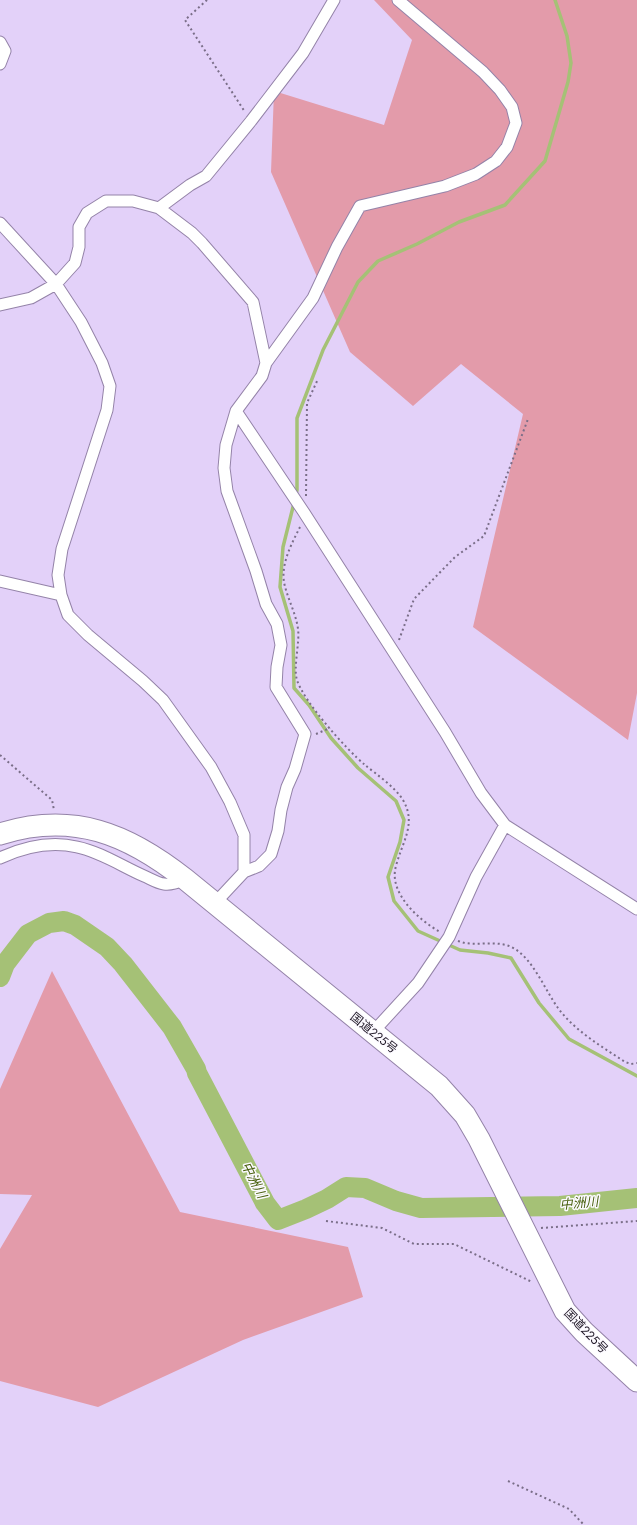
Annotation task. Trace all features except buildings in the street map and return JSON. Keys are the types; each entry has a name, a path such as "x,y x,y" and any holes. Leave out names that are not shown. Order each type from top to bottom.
{"highway":[{"name":"国道225号","path":"0,834 32,826 57,825 98,830 128,841 164,863 185,879 439,1086 465,1114 505,1188 565,1311 637,1381"}],"street":[{"path":"159,208 190,185 206,176 251,121 303,53 334,0"},
{"path":"215,903 244,872 259,866 271,854 278,831 281,810 287,787 295,769 305,734 276,687 276,667 281,645 276,624 266,604 254,563 227,491 224,468 226,445 236,411 262,376 266,363 313,298 337,247 360,206 445,186 476,174 496,161 507,147 516,123 512,107 500,90 483,72 398,0"},
{"path":"0,42 5,51 0,64"},
{"path":"0,305 31,298 56,284 74,263 79,247 79,227 87,213 106,201 133,201 159,208 192,233 253,302 266,363"},
{"path":"0,223 56,284 81,322 102,363 110,386 107,410 62,549 58,576 68,615 88,635 132,671 163,700 211,767 230,802 244,836 244,872"},
{"path":"236,411 394,652 445,732 482,794 505,826 637,909"},
{"path":"0,581 62,595"},
{"path":"373,1032 418,983 446,942 476,877 505,826"},
{"path":"0,858 24,848 40,845 66,845 79,847 100,855 132,871 165,884 174,884 185,879"}],"path":[{"path":"208,0 185,20 251,121"},
{"path":"318,379 308,403 306,516 291,545 285,564 284,581 298,629 296,679 303,693 330,728 358,759 402,799 409,816 408,834 395,867 394,878 397,888 410,909 446,942 502,944 516,949 526,960 558,1007 571,1023 625,1062 631,1064 637,1063"},
{"path":"394,652 414,599 455,557 484,536 528,419"},
{"path":"305,734 313,735 330,728"},
{"path":"0,755 52,800 57,825"},
{"path":"524,1229 637,1220"},
{"path":"326,1222 382,1228 414,1244 454,1244 555,1293"},
{"path":"508,1481 570,1509 584,1525"}],"shaded area":[{"path":"374,0 637,0 637,693 628,740 473,627 523,414 461,364 413,406 350,352 271,172 274,91 384,125 412,40"},
{"path":"52,971 180,1212 348,1247 363,1297 243,1340 98,1407 0,1381 0,1249 32,1195 0,1194 0,1089"}],"waterway":[{"path":"296,495 297,418 323,350 358,282 378,261 417,244 459,222 505,205 545,161 568,82 571,63 567,36 555,0"},
{"path":"294,503 283,547 280,587 293,631 294,688 309,705 331,738 358,768 396,801 404,820 400,842 388,877 394,901 418,931 460,950 488,953 511,958 539,1003 569,1039 637,1076"},
{"name":"中洲川","path":"0,977 5,964 28,934 49,923 64,921 75,925 107,947 123,964 172,1027 196,1069 265,1203 278,1220 327,1199 346,1187 365,1188 396,1201 421,1208 560,1206 637,1198"}]}
